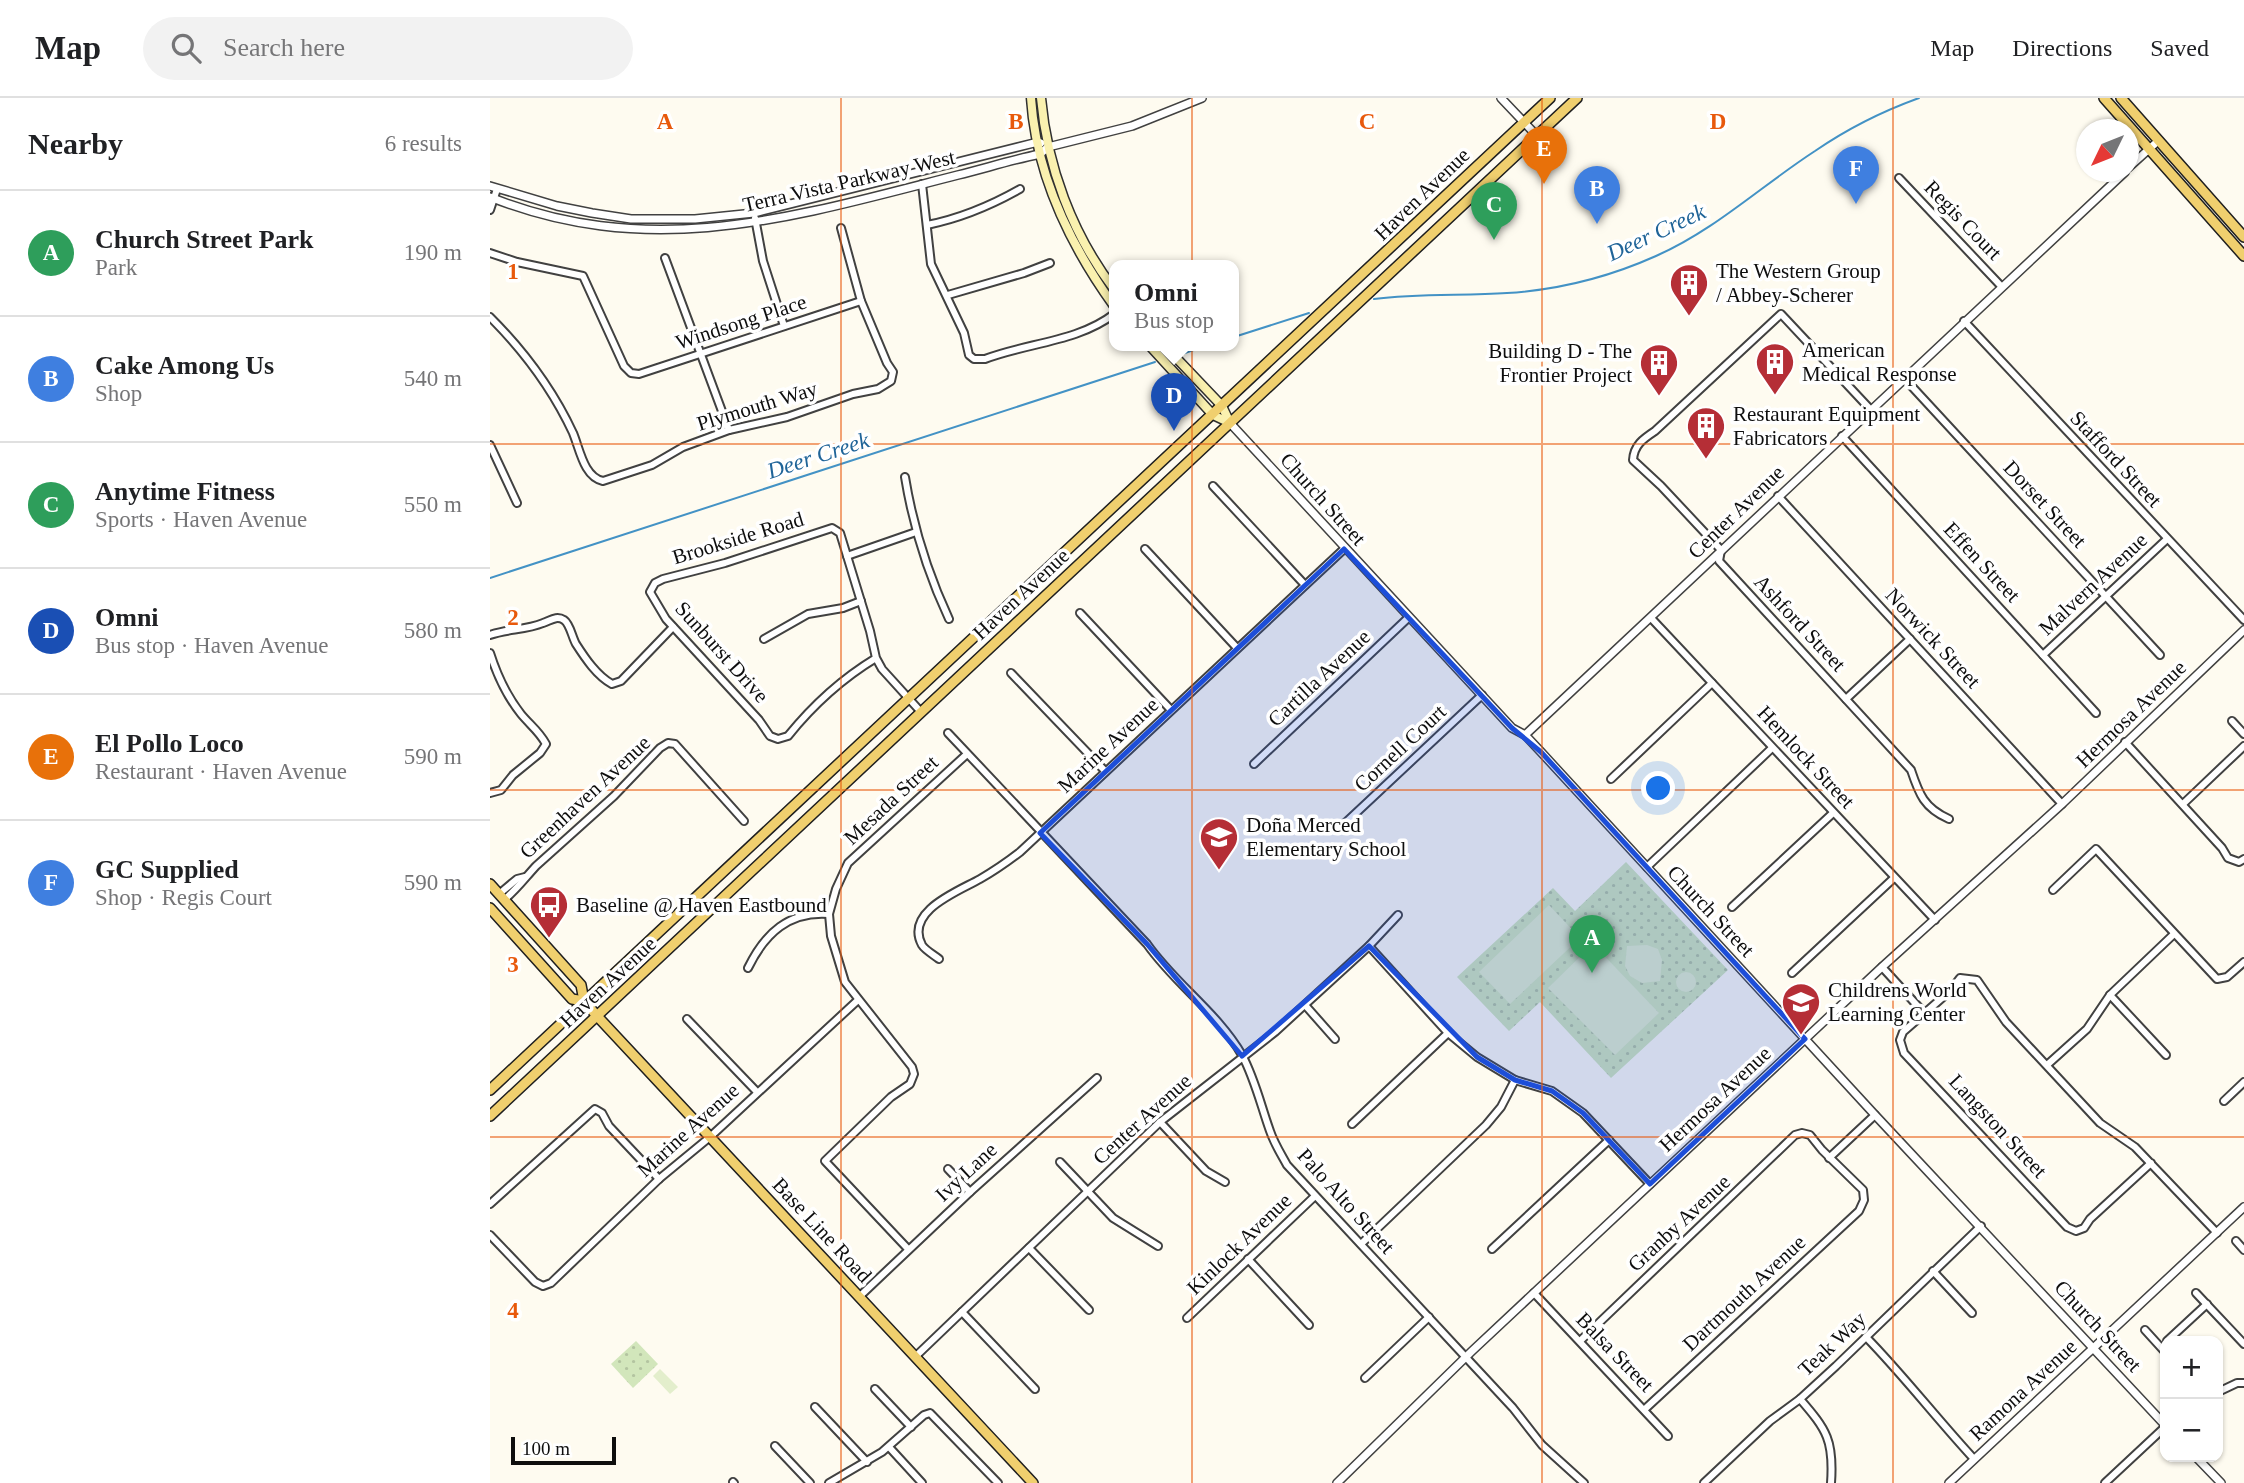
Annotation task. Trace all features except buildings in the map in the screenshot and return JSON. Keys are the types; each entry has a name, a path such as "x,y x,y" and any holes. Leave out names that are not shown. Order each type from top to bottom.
{"main road":[{"path":"1031,98 1047,180 1073,244 1109,298"},
{"path":"1041,98 1048,147 1059,183 1080,233 1109,279"},
{"name":"Haven Avenue","path":"490,1090 1550,98"},
{"name":"Haven Avenue","path":"490,1116 1577,98"},
{"path":"2105,98 2244,256"},
{"path":"2121,98 2244,237"},
{"name":"Church Street","path":"1154,351 1213,415 1230,424"},
{"name":"Church Street","path":"1170,351 1222,406 1230,424"},
{"name":"Base Line Road","path":"490,884 581,985 584,1001 597,1016 1034,1483"},
{"name":"Base Line Road","path":"490,908 572,999 584,1001"}],"street":[{"name":"Terra Vista Parkway West","path":"492,198 548,216 621,229 691,230 756,222 786,217 1040,154 1048,147 1132,126 1202,98"},
{"path":"1501,98 1537,136"},
{"name":"Center Avenue","path":"2139,159 2158,141"},
{"path":"1038,142 1048,147"},
{"name":"Terra Vista Parkway West","path":"494,187 557,206 631,219 695,219 754,213 1038,142"},
{"name":"Regis Court","path":"1899,178 2001,286"},
{"name":"Center Avenue","path":"1525,735 2114,182"},
{"path":"922,184 931,264 964,333 969,355 974,359 985,359 1086,330 1109,318"},
{"path":"490,210 494,187"},
{"path":"928,225 987,208 1020,189"},
{"path":"754,213 763,261 784,326"},
{"path":"841,228 861,301"},
{"name":"Windsong Place","path":"490,253 517,262 583,276 624,366 631,373 639,374 861,301"},
{"path":"666,258 729,430"},
{"path":"948,295 1024,274 1050,263"},
{"name":"Plymouth Way","path":"490,317 534,365 561,407 583,456 587,472 595,479 603,481 652,464 683,447 729,430 787,417 853,394 886,386 891,381 893,372 861,301"},
{"name":"Ashford Street","path":"1870,409 1781,314 1642,440 1634,450 1633,460 1721,550 1719,561 1911,770 1920,794 1934,812 1949,818"},
{"name":"Stafford Street","path":"1964,321 2244,620"},
{"name":"Dorset Street","path":"1904,377 2160,655"},
{"name":"Church Street","path":"1230,424 1512,728 1525,735 2160,1420"},
{"name":"Effen Street","path":"1842,436 2096,713"},
{"path":"490,445 517,503"},
{"path":"905,477 916,533 938,597 949,620"},
{"path":"1213,486 1305,585"},
{"name":"Norwick Street","path":"1778,496 2062,804"},
{"name":"Brookside Road","path":"655,583 832,528 840,533 847,556"},
{"path":"916,533 847,556 876,658 882,669 920,712"},
{"name":"Malvern Avenue","path":"2043,654 2167,539"},
{"path":"1145,549 1237,648"},
{"name":"Marine Avenue","path":"939,959 922,945 919,929 926,913 942,898 1001,867 1344,549"},
{"name":"Sunburst Drive","path":"655,583 650,592 673,627 759,720 770,736 778,739 788,736 836,686 876,658"},
{"path":"764,639 808,614 843,608 861,601"},
{"path":"1080,613 1171,710"},
{"path":"490,635 562,618 591,664 604,680 612,684 621,681 673,627"},
{"name":"Cartilla Avenue","path":"1254,764 1408,618"},
{"name":"Hemlock Street","path":"1651,618 1935,920"},
{"name":"Hermosa Avenue","path":"1336,1483 1650,1184 1882,967 2062,804 2244,630"},
{"path":"1846,699 1910,639"},
{"path":"490,653 499,678 514,705 538,730 546,744 501,790 490,793"},
{"path":"1011,673 1105,771"},
{"path":"1611,779 1712,683"},
{"name":"Cornell Court","path":"1342,827 1482,695"},
{"path":"2232,721 2244,734"},
{"name":"Palo Alto Street","path":"948,733 1147,944 1228,1035 1242,1056 1259,1094 1271,1135 1287,1165 1513,1408 1542,1445 1584,1483"},
{"path":"2125,742 2222,848 2228,859 2241,860"},
{"name":"Greenhaven Avenue","path":"502,897 522,885 525,877 668,743 675,744 744,821"},
{"path":"2183,804 2244,746"},
{"path":"1647,867 1772,748"},
{"name":"Mesada Street","path":"829,914 836,888 848,863 967,754"},
{"path":"1732,906 1833,813"},
{"path":"2053,890 2096,849 2217,979 2227,977 2244,962"},
{"path":"1792,973 1894,878"},
{"path":"748,968 758,947 788,920 810,913 829,914 831,936 840,972 858,1000 912,1067 914,1074 910,1084 891,1097 825,1161 908,1249"},
{"name":"Center Avenue","path":"916,1356 1160,1122 1305,1005 1369,946 1398,915"},
{"path":"2048,1065 2087,1029 2110,995 2175,934"},
{"path":"1369,946 1448,1033 1477,1057 1515,1080 1552,1091 1583,1113 1650,1184"},
{"path":"1882,967 1925,1014 1960,978 1977,980 2006,1022 2100,1123 2135,1147 2217,1233"},
{"path":"2110,995 2166,1055"},
{"name":"Marine Avenue","path":"490,1235 535,1282 543,1286 551,1283 659,1179 710,1137 858,1000"},
{"path":"1305,1005 1335,1039"},
{"name":"Langston Street","path":"1925,1014 1903,1032 1900,1041 1904,1053 2067,1227 2076,1231 2084,1228 2151,1163"},
{"path":"687,1019 757,1093"},
{"path":"1352,1124 1448,1033"},
{"name":"Ivy Lane","path":"860,1296 1097,1078"},
{"path":"1361,1244 1486,1125 1501,1107 1515,1080"},
{"path":"2224,1101 2244,1082"},
{"path":"490,1204 595,1109 602,1113 609,1126 659,1179"},
{"path":"1829,1158 1875,1115"},
{"path":"1160,1122 1206,1171 1225,1182"},
{"name":"Granby Avenue","path":"1580,1341 1795,1135 1810,1135 1829,1158"},
{"path":"1492,1250 1609,1140"},
{"name":"Dartmouth Avenue","path":"1645,1409 1858,1211 1864,1200 1863,1191 1829,1158"},
{"path":"1060,1163 1113,1218 1157,1246"},
{"path":"948,1169 970,1192"},
{"name":"Kinlock Avenue","path":"1187,1318 1315,1196"},
{"name":"Ramona Avenue","path":"1949,1483 2244,1208"},
{"name":"Teak Way","path":"1704,1483 1770,1421 1800,1399 1981,1226"},
{"path":"2236,1241 2244,1250"},
{"path":"1029,1248 1089,1310"},
{"path":"1248,1259 1309,1325"},
{"path":"1933,1271 1972,1313"},
{"name":"Balsa Street","path":"1534,1293 1668,1436"},
{"path":"2196,1293 2244,1344"},
{"path":"2175,1336 2207,1304"},
{"path":"962,1312 1035,1390"},
{"path":"1365,1378 1429,1317"},
{"path":"2145,1331 2160,1342"},
{"path":"1866,1337 1974,1459"},
{"path":"2223,1390 2236,1383 2244,1383"},
{"path":"875,1389 911,1427"},
{"path":"1800,1399 1819,1421 1830,1442 1831,1483"},
{"path":"815,1406 867,1462"},
{"path":"830,1483 888,1447 927,1413 935,1415 998,1483"},
{"path":"2105,1483 2160,1431"},
{"path":"775,1446 810,1483"},
{"path":"888,1447 922,1483"},
{"path":"2201,1462 2221,1483"},
{"path":"840,1476 846,1483"}],"highlighted area":[{"path":"1344,549 1512,728 1541,752 1805,1039 1650,1184 1583,1113 1552,1091 1515,1080 1477,1057 1369,946 1242,1056 1147,944 1040,833"}],"green space":[{"path":"1626,862 1728,970 1611,1078 1540,1002 1509,1031 1457,977 1553,888 1575,911"},
{"path":"1549,905 1580,938 1510,1004 1479,972"},
{"path":"1593,944 1659,1013 1615,1055 1548,988"},
{"path":"1647,945 1658,949 1662,960 1660,981 1642,983 1630,976 1625,966 1627,946"},
{"path":"1686,972 1693,975 1696,982 1693,989 1686,992 1679,989 1676,982 1679,975"},
{"path":"636,1341 658,1364 633,1388 611,1364"},
{"path":"660,1369 678,1387 670,1394 653,1376"}],"waterway":[{"name":"Deer Creek","path":"1374,299 1545,289 1620,270 1656,256 1698,234 1840,135 1919,98"},
{"name":"Deer Creek","path":"1239,335 1309,313"},
{"name":"Deer Creek","path":"1182,354 1191,351"},
{"name":"Deer Creek","path":"490,578 1155,362"}],"place":[{"name":"El Pollo Loco","path":"1544,184"},
{"name":"GC Supplied","path":"1856,204"},
{"name":"Cake Among Us","path":"1597,224"},
{"name":"Anytime Fitness","path":"1494,240"},
{"name":"The Western Group / Abbey-Scherer","path":"1689,317"},
{"name":"American Medical Response","path":"1775,396"},
{"name":"Building D - The Frontier Project","path":"1659,397"},
{"name":"Omni","path":"1174,431"},
{"name":"Restaurant Equipment Fabricators","path":"1706,460"},
{"name":"Doña Merced Elementary School","path":"1219,871"},
{"name":"Baseline @ Haven Eastbound","path":"549,939"},
{"name":"Church Street Park","path":"1592,973"},
{"name":"Childrens World Learning Center","path":"1801,1036"}]}
